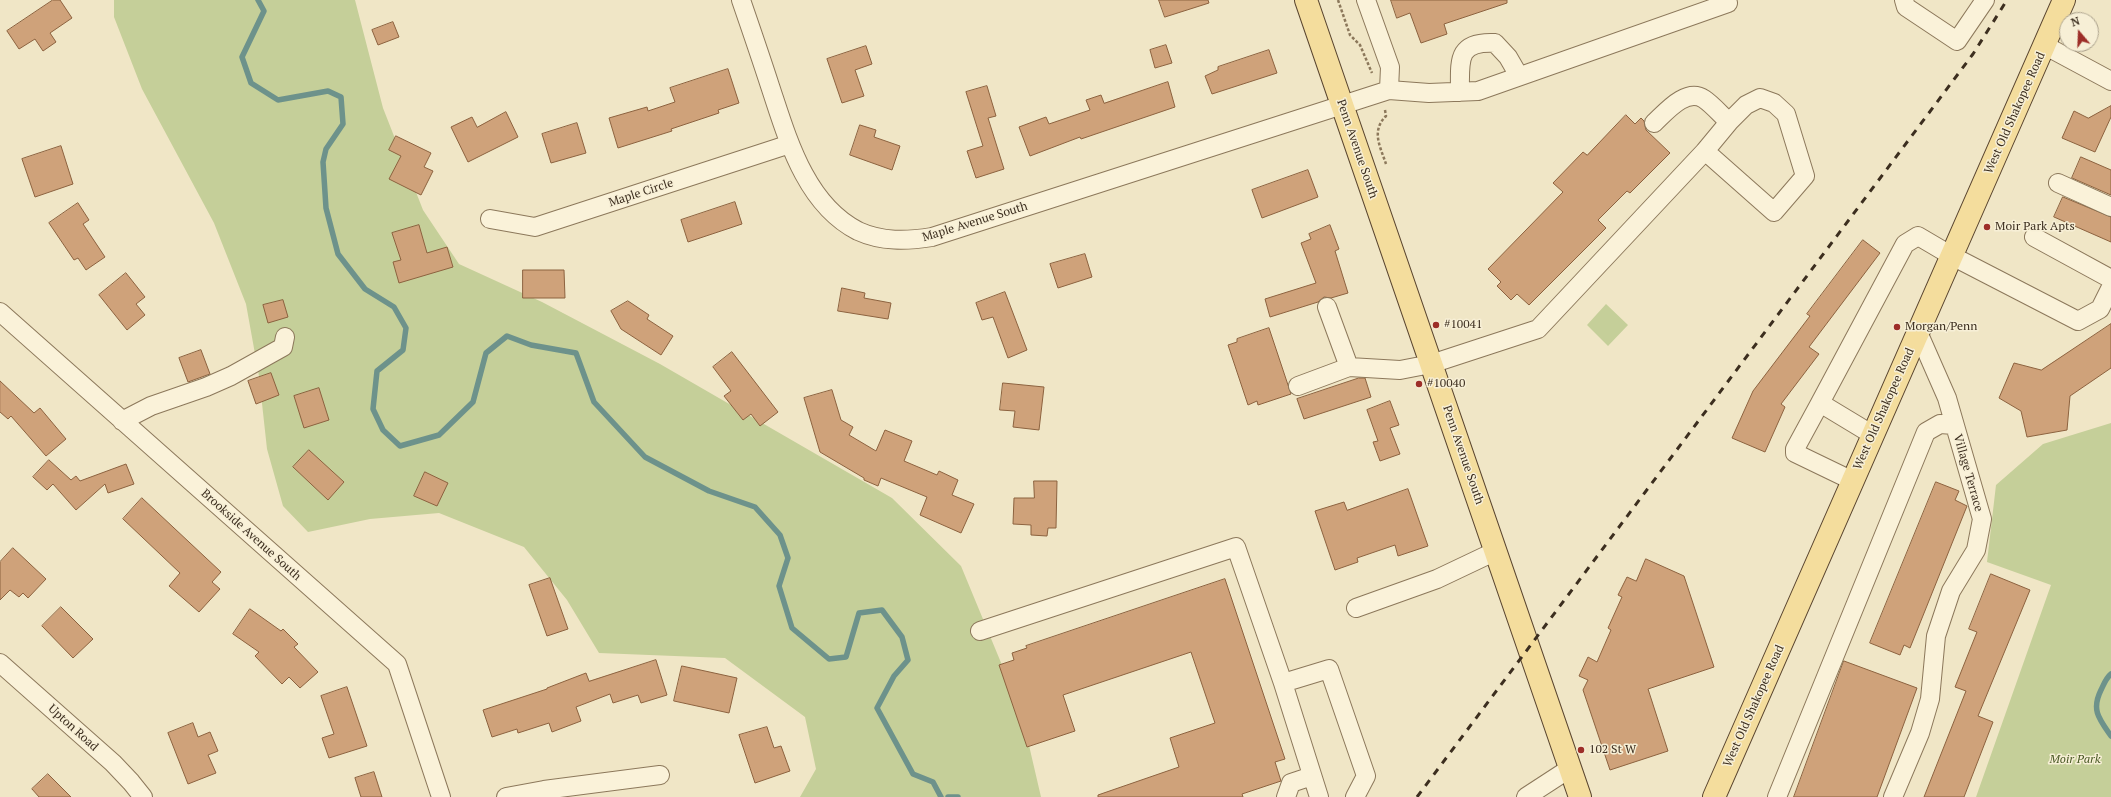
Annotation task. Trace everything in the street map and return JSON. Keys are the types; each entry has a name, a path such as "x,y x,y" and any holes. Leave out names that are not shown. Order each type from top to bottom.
{"main road":[{"name":"Penn Avenue South","path":"1306,0 1432,364 1569,769 1580,797"},
{"name":"West Old Shakopee Road","path":"1714,797 2064,0"}],"street":[{"name":"Maple Avenue South","path":"741,0 790,144 803,173 820,198 838,216 858,230 882,239 907,241 932,237 1389,90"},
{"path":"1366,0 1390,67 1389,90 1429,93 1478,91 1728,3 1727,0"},
{"path":"1904,0 1906,7 1957,41 1985,0"},
{"path":"1460,92 1460,62 1467,48 1479,42 1495,43 1508,57 1519,76"},
{"path":"2044,45 2111,81"},
{"path":"1654,123 1675,104 1688,97 1702,98 1729,122"},
{"path":"1298,386 1349,367 1400,370 1432,364 1538,329 1705,151 1729,122 1746,105 1760,98 1774,103 1786,114 1805,176 1774,212 1705,151"},
{"name":"Maple Circle","path":"490,219 535,227 790,144"},
{"path":"2058,183 2111,207"},
{"path":"1853,481 1795,454 1795,449 1905,244 1918,236 1952,256 2078,321 2100,309 2111,287"},
{"path":"2034,237 2111,279"},
{"path":"1327,307 1349,367"},
{"name":"Brookside Avenue South","path":"0,312 397,664 441,797"},
{"name":"Village Terrace","path":"1893,797 1920,733 1930,699 1936,636 1951,591 1976,550 1982,519 1947,398 1918,332"},
{"path":"122,421 151,406 206,387 230,376 283,347 285,337"},
{"path":"1820,403 1873,435"},
{"path":"1777,797 1926,432 1940,424 1954,425"},
{"path":"980,631 1236,548 1283,683 1319,797"},
{"path":"1356,608 1437,579 1496,552"},
{"name":"Upton Road","path":"0,663 113,763 143,797"},
{"path":"1283,683 1329,669 1366,776 1355,797"},
{"path":"1526,797 1569,769"},
{"path":"506,797 544,790 660,775"},
{"path":"1286,797 1291,783 1312,776"}],"green space":[{"path":"114,0 355,0 383,108 423,210 459,264 542,302 660,364 892,498 961,566 1021,711 1041,797 800,797 816,769 805,717 725,658 599,653 567,600 524,547 439,513 370,519 308,532 283,506 267,449 259,376 246,304 214,223 142,89 114,17"},
{"path":"1606,304 1628,325 1608,346 1587,325"},
{"name":"Moir Park","path":"2111,423 2111,797 1976,797 2051,585 1987,562 1996,485 2043,444"}],"building":[{"path":"53,0 60,0 72,18 50,33 56,42 43,51 35,39 19,49 7,31"},
{"path":"1159,0 1208,0 1209,3 1165,17"},
{"path":"1391,0 1507,0 1507,3 1444,24 1447,34 1421,43 1410,13 1397,18"},
{"path":"393,22 399,37 378,45 372,30"},
{"path":"1166,45 1172,63 1155,68 1150,50"},
{"path":"866,46 872,64 855,70 864,96 842,103 827,59"},
{"path":"1269,50 1277,73 1212,94 1205,76 1218,70 1218,67"},
{"path":"728,69 739,103 718,110 719,113 671,129 672,131 618,148 609,118 647,107 648,111 675,102 670,88"},
{"path":"1168,82 1175,107 1081,139 1080,137 1030,156 1019,127 1046,117 1049,124 1090,110 1086,100 1101,95 1104,103"},
{"path":"987,86 996,116 988,118 1004,169 976,178 967,151 983,146 966,92"},
{"path":"2111,106 2111,117 2095,152 2062,138 2074,111 2088,118"},
{"path":"506,112 518,137 468,162 451,127 472,117 477,127"},
{"path":"1626,115 1635,124 1641,118 1644,121 1646,130 1670,153 1630,193 1627,191 1598,220 1606,228 1529,305 1517,294 1511,300 1497,286 1501,282 1488,269 1563,192 1553,183 1583,152 1587,155"},
{"path":"577,123 586,153 551,163 542,134"},
{"path":"860,125 876,130 874,137 900,146 892,170 850,155"},
{"path":"396,136 431,153 424,167 433,171 421,195 389,179 401,156 389,150"},
{"path":"61,146 73,184 35,197 22,159"},
{"path":"2081,157 2111,170 2111,195 2072,178"},
{"path":"1308,170 1318,197 1262,218 1252,190"},
{"path":"2063,197 2111,217 2111,242 2054,217"},
{"path":"735,202 742,224 688,242 681,220"},
{"path":"78,203 89,220 83,224 105,257 86,270 78,258 74,260 49,223"},
{"path":"419,225 427,253 447,247 453,267 399,283 393,262 401,260 392,233"},
{"path":"1330,225 1339,249 1335,251 1348,293 1331,298 1324,297 1318,302 1270,317 1265,299 1316,283 1301,243 1311,239 1309,234"},
{"path":"1863,240 1880,253 1809,347 1819,354 1781,404 1785,407 1765,452 1732,438 1753,391 1810,316 1807,314"},
{"path":"1085,254 1092,277 1058,288 1050,264"},
{"path":"523,270 564,270 565,298 523,298"},
{"path":"126,273 145,297 136,304 145,315 127,330 99,295"},
{"path":"842,288 865,293 864,298 891,303 888,319 838,311"},
{"path":"1005,292 1027,350 1008,358 993,317 982,320 976,303"},
{"path":"283,300 288,317 268,323 263,305"},
{"path":"628,301 649,315 647,319 673,336 661,355 621,329 611,311"},
{"path":"2111,324 2111,368 2070,396 2067,430 2027,437 2021,411 1999,398 2014,363 2041,370"},
{"path":"1269,328 1291,394 1258,405 1257,401 1248,405 1228,345 1237,342 1237,339"},
{"path":"201,350 210,374 188,382 179,358"},
{"path":"732,352 778,412 760,426 751,414 743,420 724,396 731,391 713,367"},
{"path":"271,373 279,395 256,404 248,381"},
{"path":"1359,378 1365,378 1371,397 1304,419 1297,399"},
{"path":"0,381 34,413 40,408 66,439 46,456 11,416 8,419 0,412"},
{"path":"1003,383 1044,387 1039,430 1013,427 1015,411 1000,410"},
{"path":"319,388 329,420 304,428 294,396"},
{"path":"832,390 841,420 853,427 849,435 876,451 885,430 912,441 904,461 937,475 939,471 958,480 952,495 974,504 961,533 920,515 927,497 881,478 878,486 864,480 864,478 820,452 804,398"},
{"path":"1390,401 1399,425 1390,428 1400,454 1380,461 1373,442 1378,441 1367,410"},
{"path":"309,450 344,482 328,500 293,467"},
{"path":"49,460 71,480 76,476 80,481 126,464 134,484 108,493 105,484 76,510 53,484 47,490 33,477"},
{"path":"425,472 448,483 437,506 414,496"},
{"path":"1034,481 1057,481 1056,528 1048,528 1047,536 1031,535 1031,525 1013,524 1014,498 1034,498"},
{"path":"1936,482 1959,491 1955,500 1967,506 1910,648 1904,645 1900,655 1870,643"},
{"path":"1408,489 1428,546 1398,556 1395,545 1357,558 1358,562 1335,570 1315,511 1344,502 1347,510"},
{"path":"142,498 221,572 212,582 220,589 199,612 169,586 180,573 123,519"},
{"path":"13,548 46,579 28,598 23,593 19,597 10,590 0,600 0,562"},
{"path":"1646,559 1684,576 1714,667 1648,689 1668,751 1610,770 1583,690 1588,680 1579,676 1588,657 1597,662 1611,630 1608,628 1622,597 1618,595 1627,577 1636,581"},
{"path":"1991,574 2030,590 1978,716 1993,722 1964,797 1924,797 1966,691 1955,687 1977,632 1969,629"},
{"path":"550,578 568,629 547,636 529,585"},
{"path":"1225,579 1285,759 1275,762 1281,781 1242,794 1243,797 1098,797 1098,795 1179,767 1170,738 1215,723 1191,652 1063,695 1075,731 1027,747 999,665 1014,660 1012,653 1027,648 1026,646"},
{"path":"61,607 93,639 73,658 42,626"},
{"path":"250,609 281,631 283,629 298,644 294,647 318,672 300,688 289,677 282,684 255,656 259,652 233,634"},
{"path":"656,660 667,695 641,703 638,695 613,703 610,694 576,707 581,721 552,732 549,723 518,733 517,729 492,737 483,710 547,689 586,673 589,681"},
{"path":"1844,661 1917,688 1877,797 1794,797"},
{"path":"682,666 737,678 729,713 674,701"},
{"path":"347,687 367,746 329,758 322,738 334,734 321,696"},
{"path":"193,723 198,737 210,732 218,751 208,755 216,773 188,784 168,733"},
{"path":"767,727 774,748 781,746 790,771 755,783 739,735"},
{"path":"374,772 382,797 361,797 355,778"},
{"path":"48,774 71,797 39,797 32,789"}],"waterway":[{"path":"258,0 264,11 242,57 251,83 278,100 328,91 341,97 343,124 326,149 323,162 326,208 338,254 365,289 394,307 406,328 403,350 377,371 373,409 383,430 400,446 439,435 473,402 486,353 507,336 531,345 576,353 594,402 645,457 709,491 755,507 780,535 788,558 779,586 792,628 829,659 846,657 859,613 882,610 902,637 908,660 894,676 877,708 913,774 933,782 941,797"},
{"path":"2111,674 2105,681 2097,703 2100,719 2111,736"},
{"path":"948,797 958,797"}],"railway":[{"path":"1417,797 1973,54 2007,0"}],"place":[{"name":"Moir Park Apts","path":"1987,227"},
{"name":"#10041","path":"1436,325"},
{"name":"Morgan/Penn","path":"1897,327"},
{"name":"#10040","path":"1419,384"},
{"name":"102 St W","path":"1581,750"}]}
